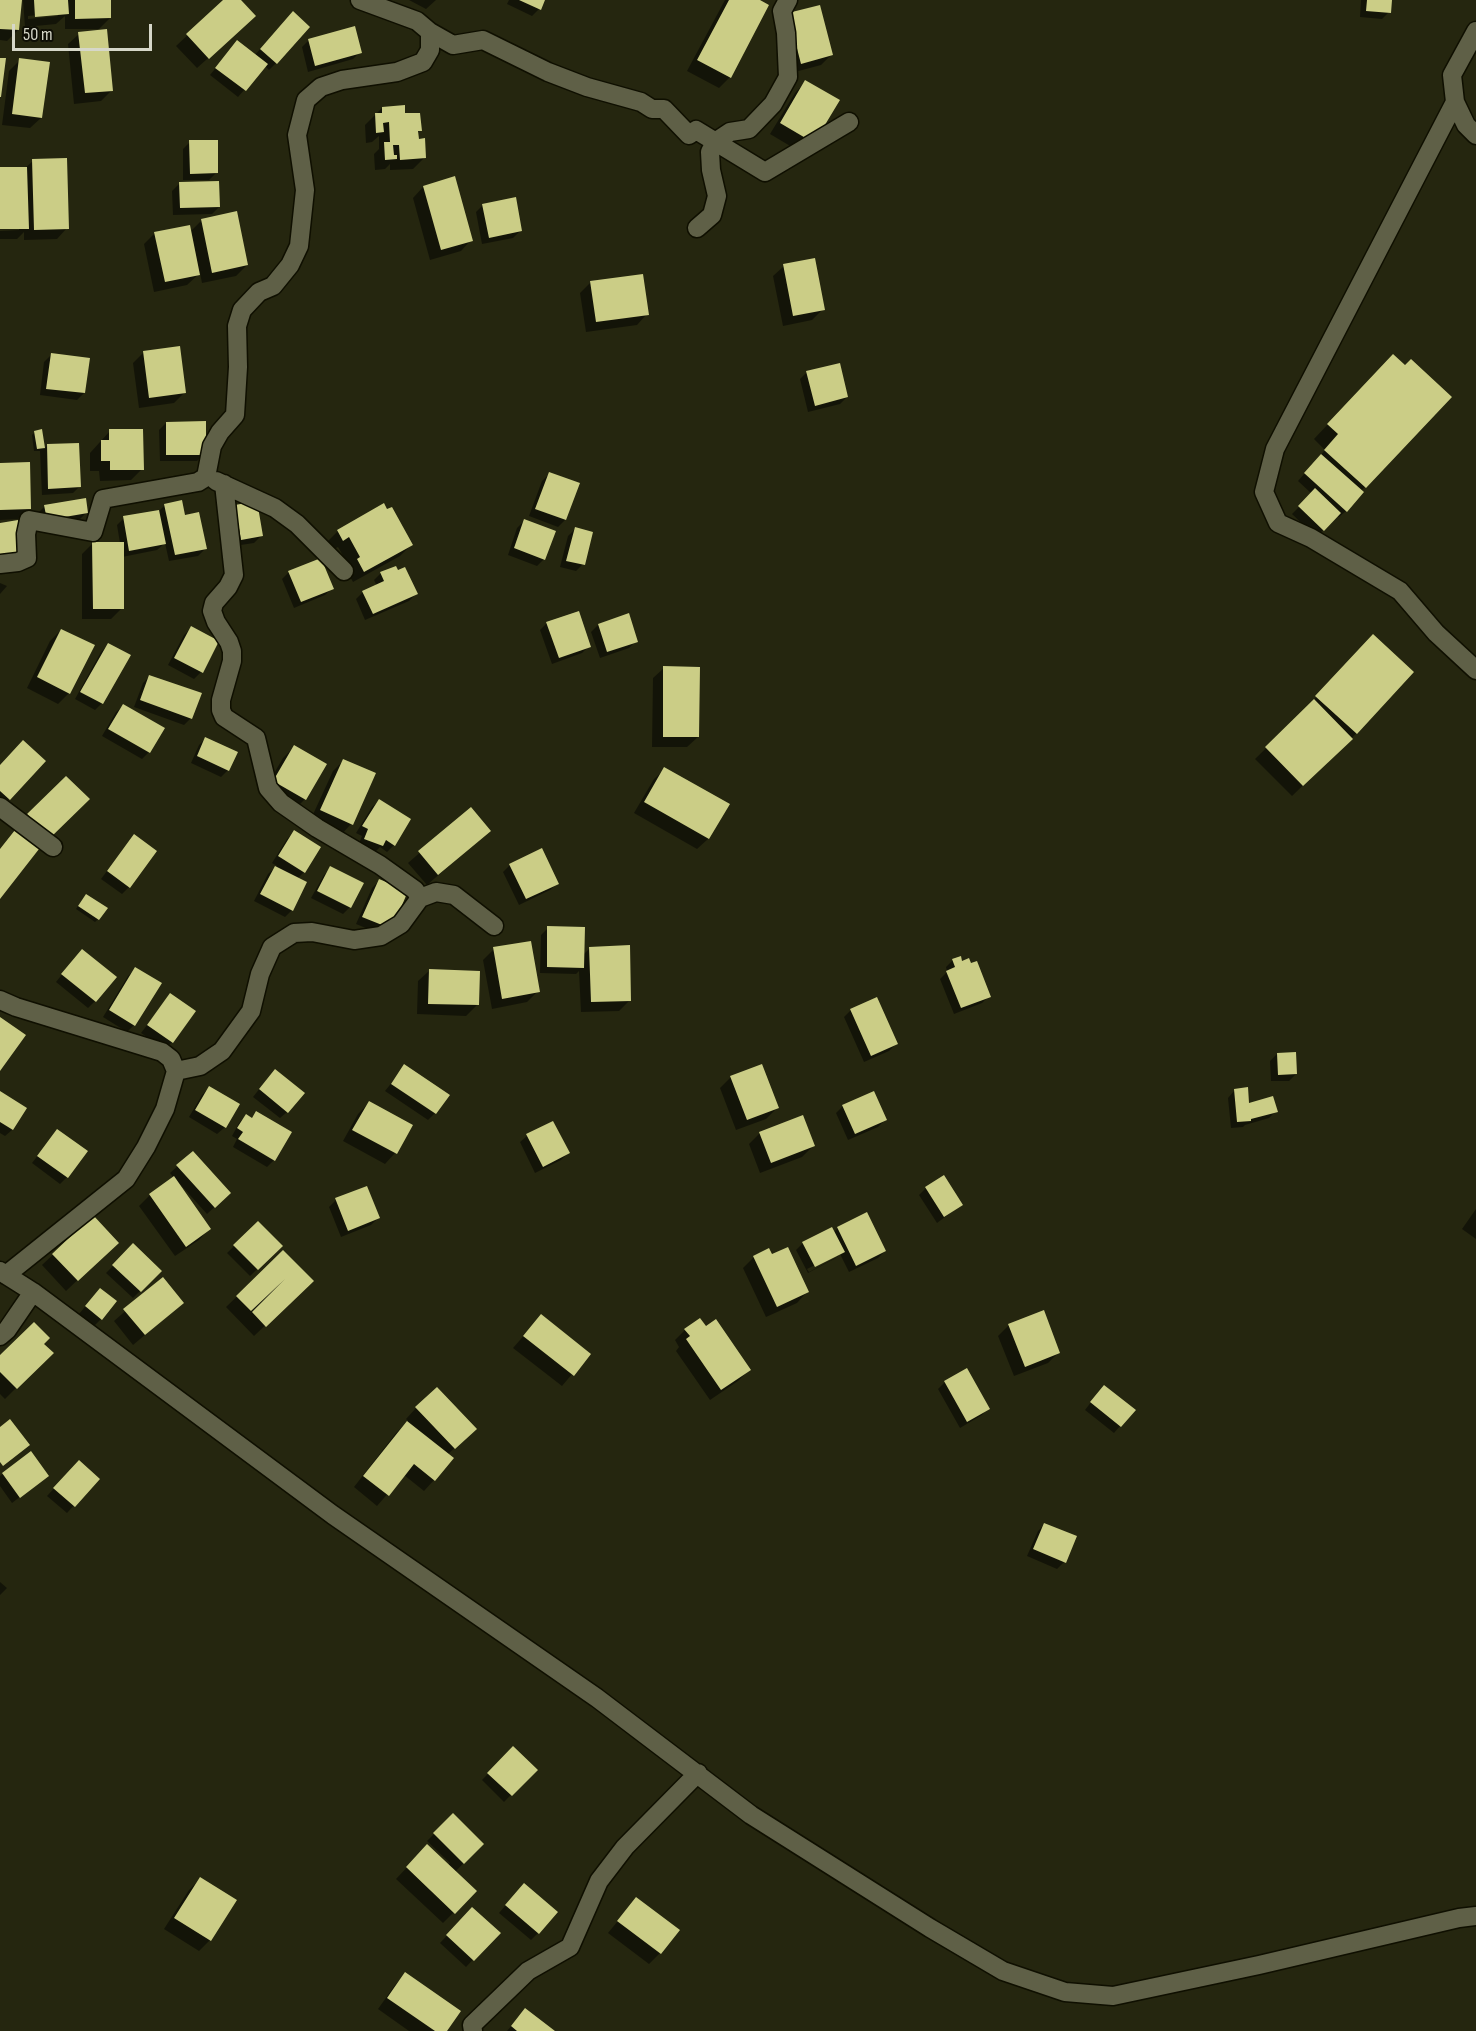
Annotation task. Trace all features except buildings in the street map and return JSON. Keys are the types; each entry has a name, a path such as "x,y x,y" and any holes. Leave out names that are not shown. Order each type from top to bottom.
{"street":[{"path":"360,0 417,21 430,32 453,45 483,40 548,72 587,87 641,102 652,109 664,109 689,135 696,130 765,172 849,122"},
{"path":"697,228 712,215 717,196 711,170 710,152 715,142 730,132 749,129 773,104 788,77 786,33 782,11 788,0"},
{"path":"1476,31 1452,75 1455,102 1466,125 1476,135"},
{"path":"0,564 18,562 27,558 26,534 29,520 93,532 102,499 198,482 206,477 212,446 220,432 235,415 238,367 237,326 242,310 259,292 273,286 290,266 299,246 306,190 297,135 306,100 321,87 342,80 397,72 423,62 430,50 430,32"},
{"path":"1455,102 1275,449 1264,492 1278,524 1311,538 1400,591 1436,633 1476,670"},
{"path":"206,477 275,508 297,524 344,571"},
{"path":"224,484 234,575 228,587 214,603 212,611 232,651 232,661 221,700 224,717 256,738 268,788 281,803 317,828 380,865 415,890 420,898"},
{"path":"0,807 53,847"},
{"path":"176,1071 200,1066 222,1051 251,1011 260,975 272,947 294,933 312,932 354,940 381,936 401,924 420,898 436,892 454,895 494,926"},
{"path":"0,1000 162,1052 171,1059 176,1071 165,1109 146,1147 126,1179 3,1273 33,1292 333,1515 597,1698 751,1815 930,1928 1003,1971 1065,1992 1113,1996 1476,1916"},
{"path":"0,1336 7,1330 33,1292"},
{"path":"473,2031 472,2025 528,1971 570,1947 599,1881 625,1847 698,1773"}]}
